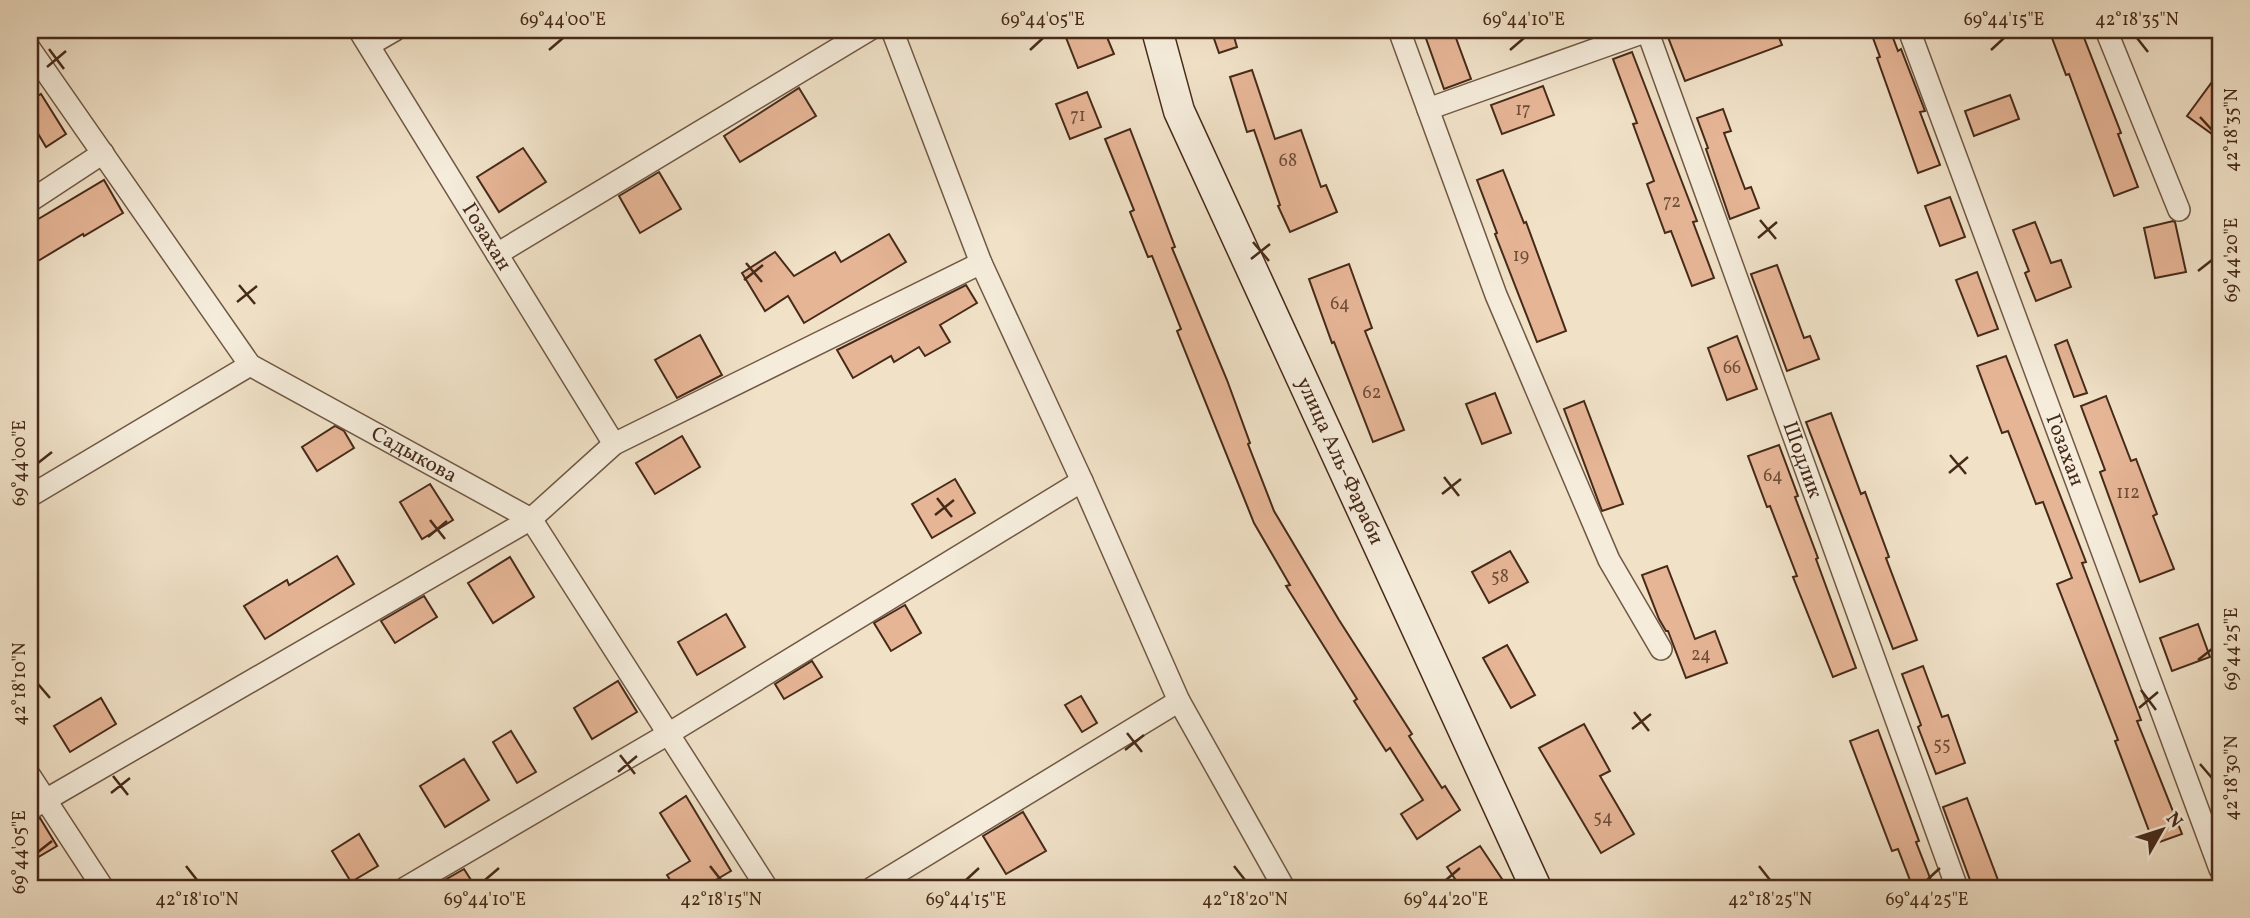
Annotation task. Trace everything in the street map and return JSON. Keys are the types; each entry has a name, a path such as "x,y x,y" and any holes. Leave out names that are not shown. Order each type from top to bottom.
{"main road":[{"name":"улица Аль-Фараби","path":"1157,30 1179,111 1536,888"}],"street":[{"path":"364,38 395,30"},
{"path":"497,254 869,30"},
{"path":"892,30 981,263 1082,481 1179,701 1284,888"},
{"path":"1399,30 1496,295 1609,560 1661,649"},
{"path":"1428,109 1648,30"},
{"name":"Шодлик","path":"1648,30 1957,888"},
{"name":"Гозахан","path":"1909,30 2220,869"},
{"path":"2106,30 2179,210"},
{"name":"Гозахан","path":"364,38 614,444"},
{"name":"Садыкова","path":"30,50 250,365 531,519 767,888"},
{"path":"30,201 103,153"},
{"path":"37,804 531,519 614,444 981,263"},
{"path":"30,496 250,365"},
{"path":"405,888 668,734 1082,481"},
{"path":"873,888 1179,701"},
{"path":"30,776 37,804 103,888"}],"building":[{"path":"1063,30 1104,30 1114,54 1078,68"},
{"path":"1211,30 1232,30 1237,47 1219,53"},
{"path":"1423,30 1453,30 1471,79 1444,89"},
{"path":"1687,30 1776,30 1782,45 1685,81 1668,37"},
{"path":"1870,30 1890,30 1898,51 1901,49 1925,111 1920,112 1940,165 1918,173 1877,58 1880,57"},
{"path":"2049,30 2081,30 2121,133 2118,134 2138,187 2114,196 2069,74 2066,75"},
{"path":"1632,52 1697,221 1693,222 1714,278 1692,286 1671,231 1665,233 1647,184 1654,181 1633,124 1637,123 1613,59"},
{"path":"1252,70 1275,139 1301,130 1321,187 1326,185 1337,212 1290,232 1278,206 1280,205 1254,130 1247,132 1230,77"},
{"path":"2220,71 2220,123 2212,134 2187,116"},
{"path":"1543,86 1554,115 1502,134 1491,105"},
{"path":"799,88 816,116 740,162 724,136"},
{"path":"1087,92 1101,127 1070,139 1056,104"},
{"path":"41,94 66,134 46,147 30,120 30,101"},
{"path":"2010,95 2019,119 1974,136 1965,111"},
{"path":"1723,109 1731,131 1724,133 1745,189 1751,187 1759,208 1730,219 1697,118"},
{"path":"1130,129 1175,247 1172,248 1227,380 1274,511 1412,734 1409,736 1442,788 1445,786 1460,810 1417,839 1401,814 1423,800 1390,748 1386,751 1354,701 1357,699 1286,586 1290,585 1254,523 1177,331 1181,329 1152,256 1148,257 1130,212 1134,210 1105,139"},
{"path":"523,148 546,182 499,212 477,177"},
{"path":"1503,170 1524,223 1526,222 1566,331 1537,342 1477,180"},
{"path":"659,172 681,209 640,233 619,196"},
{"path":"104,180 123,213 38,261 30,249 30,224"},
{"path":"1950,197 1965,237 1940,246 1925,206"},
{"path":"2173,221 2186,272 2155,278 2144,228"},
{"path":"2035,222 2051,263 2061,260 2071,287 2036,301 2025,273 2029,271 2013,230"},
{"path":"889,234 906,262 804,323 788,296 765,311 742,273 775,252 794,276 835,252 841,262"},
{"path":"1349,264 1372,328 1365,331 1404,430 1373,442 1309,279"},
{"path":"1777,265 1804,338 1810,336 1819,359 1787,371 1751,274"},
{"path":"1977,272 1998,329 1978,336 1956,280"},
{"path":"966,285 977,303 940,325 950,342 925,356 919,347 894,362 891,356 853,378 837,350"},
{"path":"700,335 722,375 677,398 655,360"},
{"path":"1737,336 1757,389 1727,400 1708,348"},
{"path":"2067,340 2087,393 2074,397 2055,345"},
{"path":"2006,356 2086,562 2082,563 2141,720 2137,721 2182,834 2154,844 2115,741 2118,740 2057,584 2072,578 2043,502 2036,504 2008,431 2002,433 1977,366"},
{"path":"1495,393 1511,433 1482,444 1466,404"},
{"path":"2106,396 2131,461 2136,459 2157,514 2153,516 2174,569 2140,582 2100,472 2105,470 2081,406"},
{"path":"1584,401 1623,504 1602,511 1564,409"},
{"path":"1831,413 1861,494 1865,492 1917,640 1893,649 1806,422"},
{"path":"335,426 344,431 354,448 317,471 302,447"},
{"path":"682,436 700,467 655,494 636,463"},
{"path":"1779,445 1798,496 1795,497 1818,558 1816,559 1856,668 1833,677 1793,577 1797,576 1748,456"},
{"path":"955,479 975,513 932,538 912,504"},
{"path":"430,484 453,520 422,539 400,502"},
{"path":"1510,551 1528,582 1489,603 1472,572"},
{"path":"337,556 354,584 265,639 244,606 287,580 289,585"},
{"path":"510,557 534,597 493,623 468,583"},
{"path":"1667,566 1695,639 1715,631 1727,663 1686,678 1642,575"},
{"path":"424,596 437,617 395,643 381,621"},
{"path":"905,605 921,633 891,651 874,623"},
{"path":"726,614 745,647 697,675 678,642"},
{"path":"2198,624 2210,657 2172,671 2160,638"},
{"path":"1507,645 1535,695 1511,708 1483,658"},
{"path":"812,661 822,677 784,699 775,684"},
{"path":"1923,666 1942,717 1948,715 1965,763 1936,774 1902,674"},
{"path":"618,681 637,712 592,739 574,708"},
{"path":"1081,696 1097,723 1082,732 1065,705"},
{"path":"101,698 116,724 70,752 54,726"},
{"path":"1584,724 1610,771 1600,776 1634,834 1601,853 1539,748"},
{"path":"1878,730 1934,888 1913,888 1898,849 1892,851 1850,741"},
{"path":"511,731 536,772 517,783 493,742"},
{"path":"464,759 489,800 445,827 420,786"},
{"path":"686,796 731,871 702,888 675,888 667,875 690,861 660,813"},
{"path":"1967,798 2001,888 1973,888 1943,807"},
{"path":"1023,812 1046,851 1006,874 983,836"},
{"path":"40,818 57,846 30,862 30,822"},
{"path":"359,834 378,866 351,882 332,851"},
{"path":"1480,846 1508,888 1461,888 1447,867"},
{"path":"464,869 476,888 431,888"}]}
